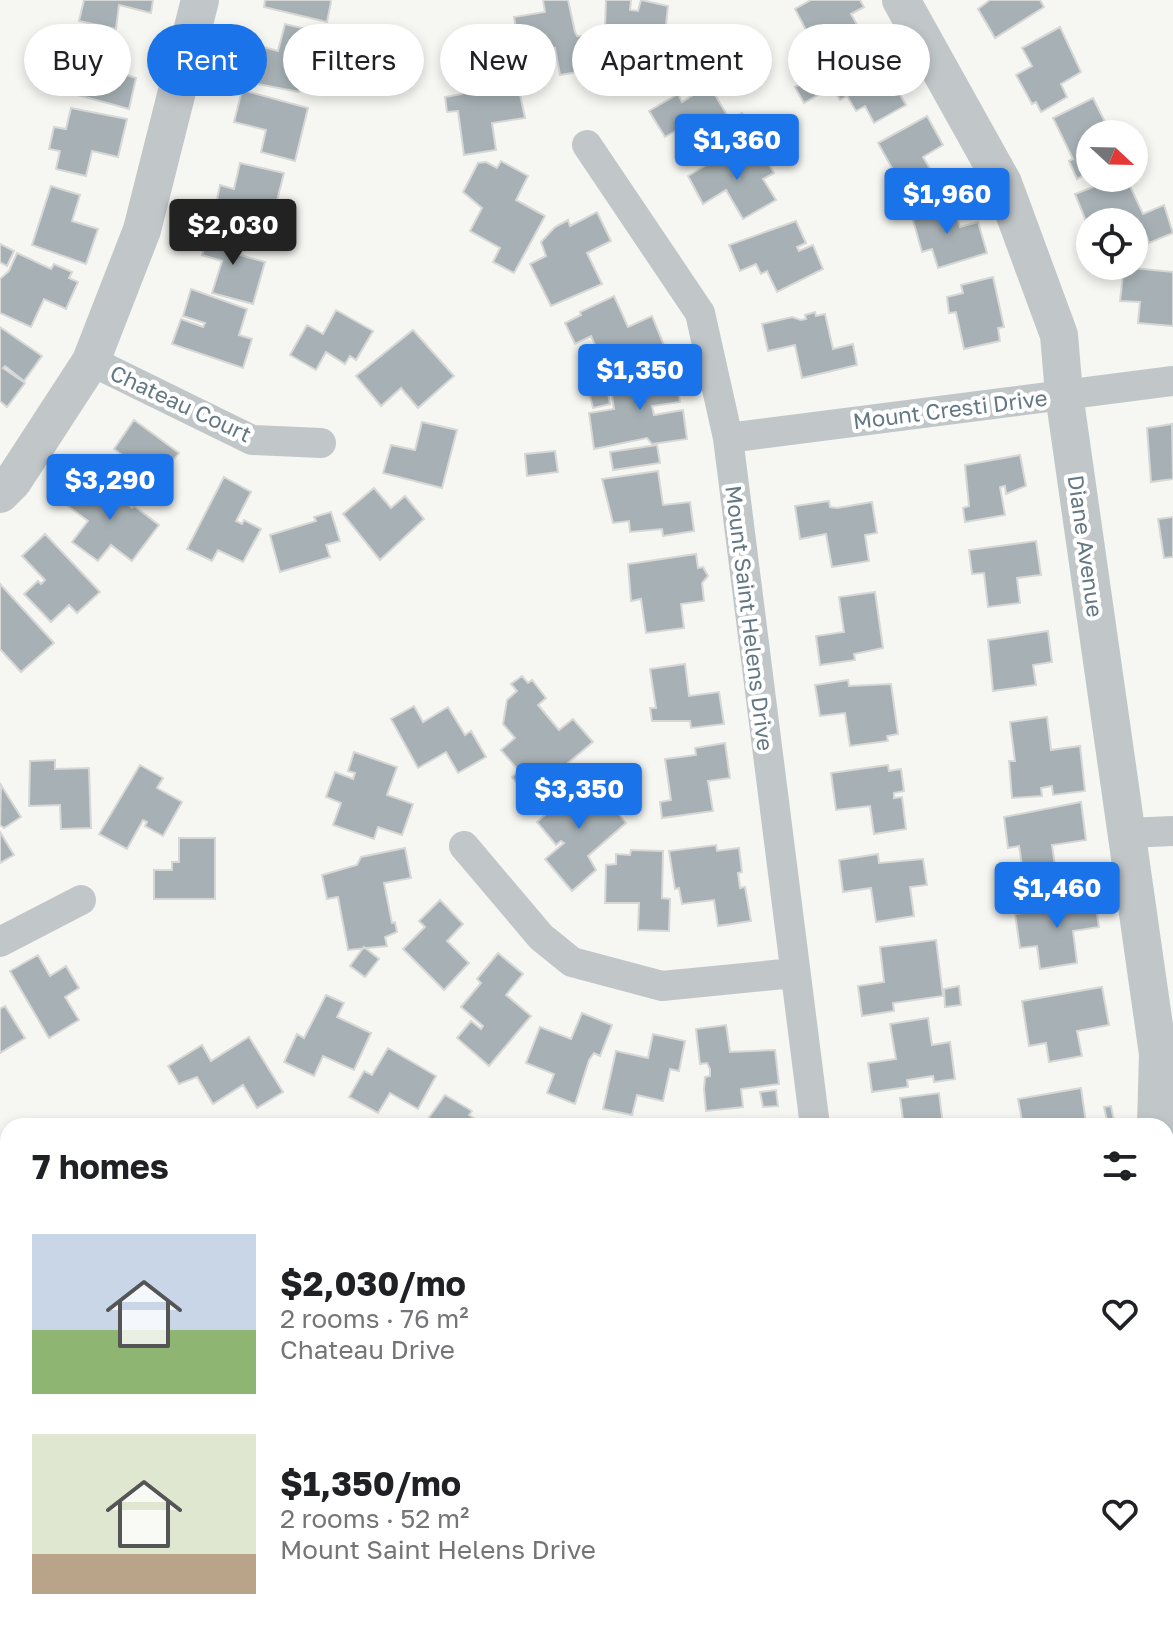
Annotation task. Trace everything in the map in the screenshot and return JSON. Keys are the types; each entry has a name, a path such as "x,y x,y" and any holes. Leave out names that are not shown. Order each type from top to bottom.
{"street":[{"path":"0,494 13,481 91,361 142,230 200,0"},
{"name":"Diane Avenue","path":"901,0 1003,183 1059,335 1064,394 1158,1054 1156,1118"},
{"name":"Mount Saint Helens Drive","path":"587,145 700,313 728,438 814,1118"},
{"name":"Chateau Court","path":"91,361 252,440 321,443"},
{"name":"Mount Cresti Drive","path":"728,438 1173,381"},
{"path":"1127,833 1173,831"},
{"path":"464,846 541,937 572,962 662,986 794,973"},
{"path":"0,942 81,900"}],"building":[{"path":"84,0 153,0 151,13 119,5 117,24 79,21"},
{"path":"265,0 331,2 327,22 264,7"},
{"path":"543,0 568,0 573,24 572,73 560,75 556,24 515,24 514,17 545,12"},
{"path":"606,0 631,0 630,10 638,11 641,0 668,6 666,24 605,24"},
{"path":"811,0 860,0 864,7 851,14 857,24 803,24 795,9"},
{"path":"990,0 1040,0 1044,7 995,38 978,9"},
{"path":"1060,27 1081,72 1061,84 1067,97 1041,112 1036,102 1032,104 1016,75 1032,66 1022,48"},
{"path":"283,32 283,89 267,86 267,48 278,51"},
{"path":"131,76 136,78 129,109 81,96 131,96"},
{"path":"240,96 264,96 308,108 295,161 261,152 266,130 234,122"},
{"path":"520,96 525,118 492,123 496,150 464,155 458,111 447,112 445,97"},
{"path":"675,96 679,96 682,102 692,96 716,96 730,120 742,113 750,125 705,154 687,124 665,137 649,111"},
{"path":"800,96 816,96 804,103"},
{"path":"847,96 901,96 906,105 874,123 865,106 856,111"},
{"path":"1093,98 1104,120 1076,120 1076,177 1069,161 1073,159 1053,118"},
{"path":"71,108 127,119 118,157 92,151 86,176 56,169 60,151 49,149 54,127 66,129"},
{"path":"927,116 943,145 923,157 936,179 907,195 878,143"},
{"path":"758,146 774,173 763,179 776,200 743,219 726,190 703,204 688,176 722,156 727,163"},
{"path":"501,161 528,176 516,200 545,216 514,273 493,262 500,248 470,231 482,208 463,192 478,163 486,162 497,168"},
{"path":"240,163 284,173 270,228 246,223 245,228 228,224 230,217 214,214 220,185 234,189"},
{"path":"51,186 80,195 72,221 98,229 86,264 32,245"},
{"path":"1133,192 1140,208 1081,208 1075,194"},
{"path":"943,204 945,211 954,208 960,227 978,222 987,253 938,268 932,249 922,252 911,213"},
{"path":"1164,205 1173,233 1149,243 1148,212"},
{"path":"597,212 611,241 587,253 602,284 551,306 530,264 546,256 541,242 555,227 568,220 570,226"},
{"path":"796,221 806,243 797,247 799,251 813,245 823,269 777,292 767,271 761,274 756,264 740,271 729,245"},
{"path":"211,227 245,237 240,255 265,262 253,304 212,293 222,261 202,255"},
{"path":"0,244 14,251 7,266 0,262"},
{"path":"17,253 51,269 54,264 72,272 69,278 78,282 66,309 44,299 31,327 0,313 0,279 9,271"},
{"path":"1148,269 1173,272 1173,326 1138,323 1140,302 1120,301 1122,280 1148,280"},
{"path":"993,277 1004,327 998,328 1000,341 964,349 956,312 949,313 947,297 963,293 961,285"},
{"path":"191,289 247,309 239,335 252,339 243,368 172,344 181,319 203,327 205,323 183,316"},
{"path":"614,296 628,327 652,316 668,355 658,359 654,350 636,358 634,353 605,366 591,336 575,344 565,323"},
{"path":"336,310 373,331 356,360 350,356 345,364 326,352 316,370 290,355 307,325 323,334"},
{"path":"815,312 816,316 825,314 833,349 853,344 857,365 802,378 795,345 768,351 762,324 792,317 806,319 805,315"},
{"path":"0,327 42,356 24,381 5,366 3,368 25,383 7,407 0,401"},
{"path":"413,330 454,376 418,408 401,388 381,406 356,376"},
{"path":"675,371 680,402 652,406 654,415 683,410 687,439 652,444 647,438 594,449 589,413 614,409 610,382 624,380 623,377"},
{"path":"607,388 610,404 593,408 589,392"},
{"path":"134,420 179,453 139,505 118,490 135,464 114,449"},
{"path":"422,422 457,430 442,488 383,473 391,445 415,450"},
{"path":"1172,424 1173,479 1151,482 1147,428"},
{"path":"657,445 660,463 613,470 610,452"},
{"path":"555,451 558,472 527,476 525,454"},
{"path":"1020,455 1026,486 1006,494 1005,486 1000,487 1005,515 965,522 963,508 969,506 965,465"},
{"path":"658,471 663,505 690,502 694,531 663,536 662,529 630,532 629,521 613,523 602,479"},
{"path":"91,474 132,508 134,506 159,525 132,561 111,545 98,561 72,542 88,521 68,506"},
{"path":"224,477 251,492 236,521 242,524 244,520 261,529 243,562 218,550 212,561 187,549"},
{"path":"374,488 391,508 405,496 424,519 380,560 343,514"},
{"path":"829,501 830,507 837,508 872,502 877,533 865,535 869,561 832,567 826,534 800,539 795,506"},
{"path":"331,512 340,541 326,545 330,557 280,572 270,535 316,521 314,517"},
{"path":"1173,517 1173,557 1164,558 1158,519"},
{"path":"45,534 100,592 77,613 69,605 51,622 24,594 38,581 41,584 45,580 22,556"},
{"path":"1036,541 1041,575 1017,578 1020,603 988,607 984,573 972,574 969,550"},
{"path":"696,554 698,568 703,567 708,576 702,583 704,601 681,604 684,628 646,633 641,599 631,601 628,564"},
{"path":"0,584 54,643 21,672 0,649"},
{"path":"875,592 883,648 854,654 855,660 820,665 816,636 844,632 839,597"},
{"path":"1048,631 1052,662 1033,665 1036,685 993,691 988,640"},
{"path":"685,664 689,696 719,692 724,724 691,728 690,721 652,721 650,708 656,708 650,669"},
{"path":"522,676 528,683 532,680 546,698 538,705 559,730 573,719 593,742 556,773 561,778 533,802 512,777 519,771 501,750 515,738 503,724 507,700 517,691 511,684"},
{"path":"848,680 849,686 891,684 898,734 887,736 888,741 850,746 845,713 820,716 815,685"},
{"path":"414,706 423,722 448,707 465,735 471,731 486,757 458,773 446,752 418,768 391,719"},
{"path":"1047,717 1051,750 1080,746 1085,791 1053,795 1052,786 1041,788 1042,796 1012,798 1009,761 1015,761 1010,722"},
{"path":"725,743 730,778 708,781 713,811 662,818 660,802 671,800 665,759 696,755 695,748"},
{"path":"354,752 397,767 387,795 413,804 402,835 378,827 374,839 333,825 341,803 326,797 335,772 353,779 355,773 348,771"},
{"path":"55,760 55,769 89,768 91,828 61,829 60,805 29,806 30,761"},
{"path":"140,765 163,778 157,788 182,802 163,836 145,826 147,822 143,820 127,849 99,834"},
{"path":"888,765 889,771 901,769 904,791 894,793 894,798 902,797 906,829 874,834 870,806 836,810 831,773"},
{"path":"591,777 626,823 588,856 596,870 572,891 545,859 564,843 561,841 556,845 537,822 554,807 550,802 559,794 565,799"},
{"path":"1,785 21,817 4,828 0,825"},
{"path":"1081,802 1086,840 1052,845 1056,873 1024,878 1019,846 1008,848 1004,817"},
{"path":"0,832 14,855 0,863"},
{"path":"179,838 215,838 215,899 154,899 154,870 172,870 172,862 179,862"},
{"path":"716,845 717,851 739,848 740,888 745,887 751,921 718,926 714,900 682,904 679,888 675,889 669,851"},
{"path":"405,848 411,878 384,883 392,923 395,922 397,932 385,937 387,946 348,950 338,897 327,899 322,875 357,865 361,857"},
{"path":"631,850 663,851 662,898 670,899 669,931 638,930 639,903 605,903 606,865 616,864 616,854 630,855"},
{"path":"878,854 879,863 923,859 927,885 910,887 914,916 876,922 871,888 843,892 839,860"},
{"path":"1094,895 1099,927 1073,931 1077,963 1040,969 1037,946 1020,948 1015,914 1062,908 1061,900"},
{"path":"440,900 463,924 447,941 469,963 444,990 403,949 425,927 419,921"},
{"path":"936,940 943,996 893,1003 894,1011 862,1016 858,986 884,982 880,947"},
{"path":"364,947 379,959 365,977 350,966"},
{"path":"498,953 523,974 506,995 531,1016 489,1066 457,1038 471,1021 481,1029 483,1026 461,1007 481,983 477,979"},
{"path":"38,955 50,976 66,966 79,988 65,997 79,1020 49,1038 10,971"},
{"path":"959,986 961,1005 945,1007 944,989"},
{"path":"1102,987 1109,1025 1077,1031 1082,1056 1049,1062 1046,1043 1029,1046 1022,1001"},
{"path":"326,995 344,1003 337,1017 371,1033 354,1070 323,1056 314,1076 284,1062 297,1034 304,1038"},
{"path":"5,1006 25,1038 0,1053 0,1009"},
{"path":"582,1013 612,1025 600,1056 594,1053 589,1060 575,1104 547,1093 554,1074 526,1063 540,1027 571,1039"},
{"path":"928,1018 932,1045 950,1042 955,1079 934,1082 933,1076 907,1080 908,1087 872,1092 868,1063 896,1059 890,1024"},
{"path":"726,1025 730,1052 775,1050 779,1084 741,1089 743,1107 706,1111 705,1077 710,1076 710,1069 707,1063 700,1064 696,1029"},
{"path":"653,1034 685,1041 679,1071 670,1069 663,1101 637,1095 632,1115 603,1109 616,1051 648,1058"},
{"path":"249,1037 283,1092 257,1108 243,1085 213,1104 197,1077 179,1084 168,1066 202,1045 211,1061"},
{"path":"388,1048 436,1076 418,1109 390,1093 378,1113 349,1097 364,1071 372,1075"},
{"path":"1081,1088 1085,1118 1022,1118 1018,1099"},
{"path":"776,1090 778,1106 763,1107 760,1092"},
{"path":"939,1093 942,1118 903,1118 900,1098"},
{"path":"445,1095 472,1111 469,1115 474,1118 429,1118"},
{"path":"1111,1106 1113,1118 1107,1118 1104,1107"}]}
